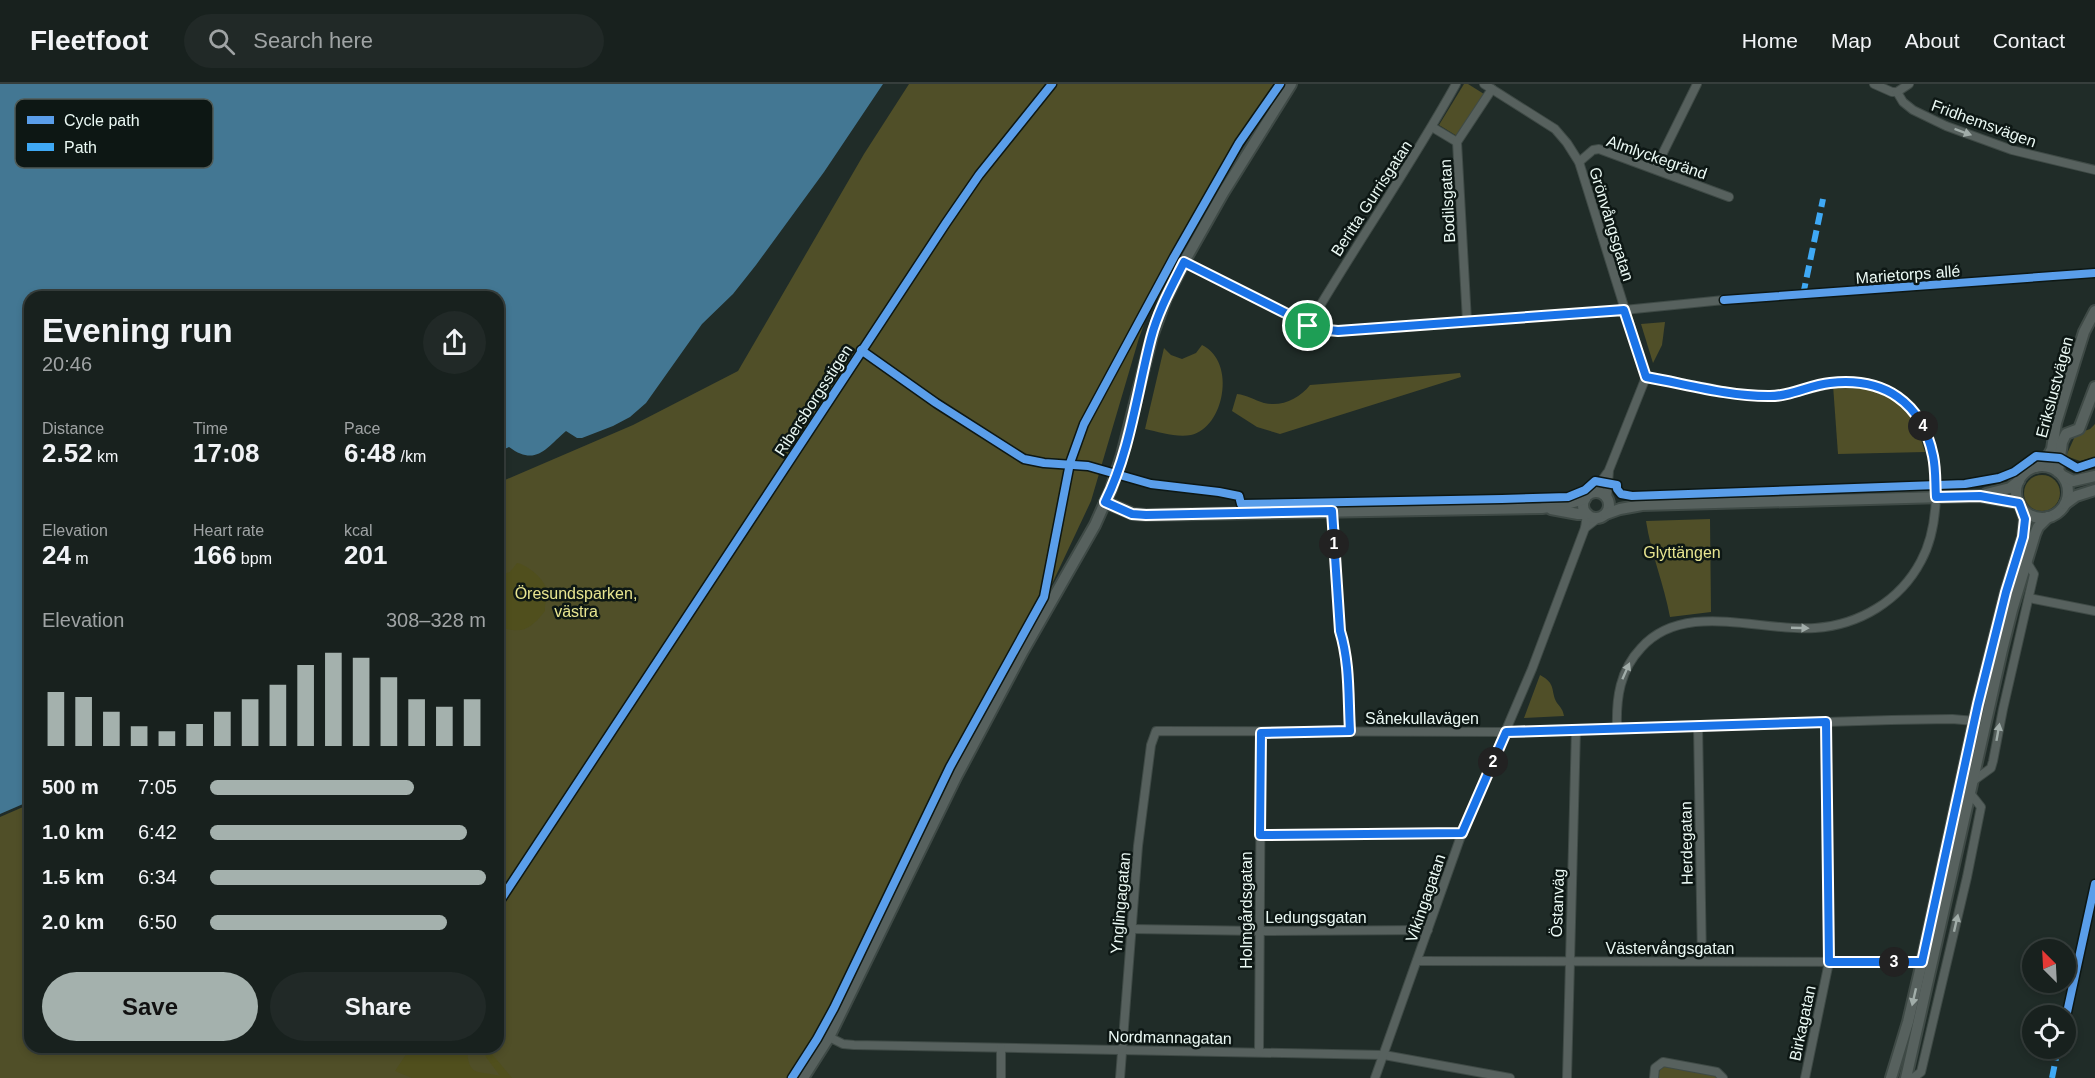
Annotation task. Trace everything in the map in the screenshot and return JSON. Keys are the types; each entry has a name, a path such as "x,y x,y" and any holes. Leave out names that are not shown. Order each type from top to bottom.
{"street":[{"path":"803,1078 829,1037 956,777 1023,651 1095,525 1112,489 1152,336 1166,298 1223,193 1291,84"},
{"name":"Beritta Gurrisgatan","path":"1308,326 1350,255 1432,127 1456,84"},
{"name":"Grönvångsgatan","path":"1484,84 1555,129 1579,162 1624,310"},
{"path":"1655,169 1697,84"},
{"name":"Fridhemsvägen","path":"1874,84 1897,92 1913,110 1946,126 2012,150 2095,170"},
{"path":"1897,92 1909,84"},
{"name":"Bodilsgatan","path":"1467,321 1457,142 1492,89"},
{"path":"1432,127 1457,142"},
{"name":"Almlyckegränd","path":"1579,162 1593,150 1599,149 1729,197"},
{"name":"Marietorps allé","path":"1184,262 1308,326 1338,331 2095,273"},
{"path":"1594,515 1583,507 1609,470 1646,377 1624,310"},
{"name":"Erikslustvägen","path":"2036,467 2044,462 2052,449 2056,423 2074,364 2084,332 2095,311"},
{"path":"1617,728 1616,710 1619,689 1626,668 1646,642 1661,630 1688,623 1716,622 1813,628 1854,620 1874,611 1915,572 1926,551 1936,497 1934,459 1921,422 1907,403 1880,386 1853,381 1827,383 1798,392 1770,397 1734,394 1646,377"},
{"name":"Erikslustvägen","path":"2061,474 2062,442 2066,434 2079,429 2095,387"},
{"path":"1542,507 1594,515 1642,505 1980,496 2010,488 2026,472 2036,467 2044,466 2073,481 2095,476"},
{"path":"1594,515 1609,507 1607,498 1609,470"},
{"path":"2061,474 2067,487 2064,504"},
{"path":"1891,1078 1908,1022 2006,592 2023,537 2025,519 2016,488 2019,481"},
{"path":"1906,1078 2012,610 2026,561 2037,529 2048,517 2076,496 2095,490"},
{"path":"1105,502 1132,514 1146,515 1542,507 1563,505 1601,493 1607,498 1642,505"},
{"path":"1980,496 2020,505 2034,517 2048,517"},
{"path":"1332,511 1340,631 1347,664 1350,731"},
{"name":"Vikingagatan","path":"1375,1078 1462,833 1532,669 1585,528 1594,515"},
{"path":"1973,781 1991,768 1993,761 2005,697 2034,574 2026,561"},
{"path":"2029,598 2095,612"},
{"name":"Sånekullavägen","path":"1156,731 1506,732 1952,719 1975,721"},
{"name":"Birkagatan","path":"1805,1078 1829,962 1826,722"},
{"name":"Herdegatan","path":"1698,725 1702,961"},
{"name":"Östanväg","path":"1566,1078 1576,729"},
{"name":"Ynglingagatan","path":"1120,1078 1138,846 1151,745 1156,731"},
{"name":"Holmgårdsgatan","path":"1259,1053 1261,733"},
{"path":"1913,1078 1921,1072 1970,866 1981,807 1970,794"},
{"path":"1260,835 1462,833"},
{"name":"Ledungsgatan","path":"1132,929 1428,930"},
{"name":"Västervångsgatan","path":"1417,961 1922,962"},
{"name":"Nordmannagatan","path":"829,1037 843,1044 1384,1055 1510,1078"},
{"path":"1001,1048 1001,1078"},
{"path":"1654,1078 1655,1068 1663,1062 1717,1072 1723,1078"}],"green space":[{"name":"Öresundsparken, västra","path":"909,84 1274,84 1238,140 1163,273 1139,338 1091,501 1044,601 953,767 809,1049 788,1078 0,1078 0,817 24,807 24,1053 504,1053 504,480 633,425 738,371 864,154"},
{"path":"1464,84 1484,94 1457,136 1439,125"},
{"path":"1665,322 1662,345 1653,363 1641,324"},
{"path":"1202,345 1213,353 1220,365 1223,379 1222,394 1212,420 1202,430 1186,436 1145,429 1164,348 1171,355 1182,359 1196,353"},
{"path":"1460,373 1461,377 1280,434 1257,427 1232,411 1237,394 1264,403 1277,404 1290,401 1310,385"},
{"path":"1854,384 1880,389 1903,406 1916,424 1925,452 1838,454 1833,385"},
{"path":"2095,424 2095,457 2080,461 2066,456 2076,434 2090,429"},
{"path":"2042,475 2055,480 2060,493 2055,506 2042,511 2029,506 2024,493 2029,480"},
{"name":"Glyttängen","path":"1710,519 1711,612 1670,617 1646,521"},
{"path":"1540,675 1549,681 1564,716 1524,718"},
{"path":"1665,1066 1718,1078 1658,1078 1660,1067"}],"shaded area":[{"path":"517,563 536,574 546,587 545,611 535,623 519,630 504,628 504,574 510,572"},
{"path":"407,1053 468,1053 469,1064 475,1071 500,1076 484,1053 491,1053 512,1078 412,1078 395,1071"}],"water":[{"path":"0,84 883,84 824,172 756,265 733,294 702,324 646,403 630,417 582,438 577,438 566,431 546,449 534,455 518,453 509,447 504,449 504,291 24,291 24,804 0,814"}],"marked path":[{"path":"1803,295 1823,199"},
{"path":"2052,1078 2056,1059"}],"cycle path":[{"name":"Ribersborgsstigen","path":"504,895 946,223 979,175 1052,84"},
{"path":"792,1078 834,1008 950,767 1044,597 1070,463 1084,424 1174,257 1239,143 1280,84"},
{"path":"1724,300 2095,273"},
{"name":"Ribersborgsstigen","path":"861,350 936,403 1024,459 1044,463 1088,466 1151,484 1239,496 1241,504 1568,497 1585,490 1595,481 1617,485 1621,494 1632,496 1965,484 1999,478 2014,472 2036,456 2060,458 2077,468 2095,462"},
{"path":"2069,1005 2095,884"}],"route":[{"path":"1184,262 1308,326 1338,331 1624,310 1646,377 1734,394 1770,397 1798,392 1827,383 1853,381 1880,386 1907,403 1921,422 1934,459 1936,497 1980,496 2019,503 2025,519 2023,537 2006,592 1978,704 1922,962 1829,962 1826,722 1506,732 1462,833 1345,832 1260,835 1261,733 1350,731 1347,664 1340,631 1332,511 1146,515 1132,514 1105,502 1112,489 1128,436 1152,336 1166,298 1184,262"}]}
